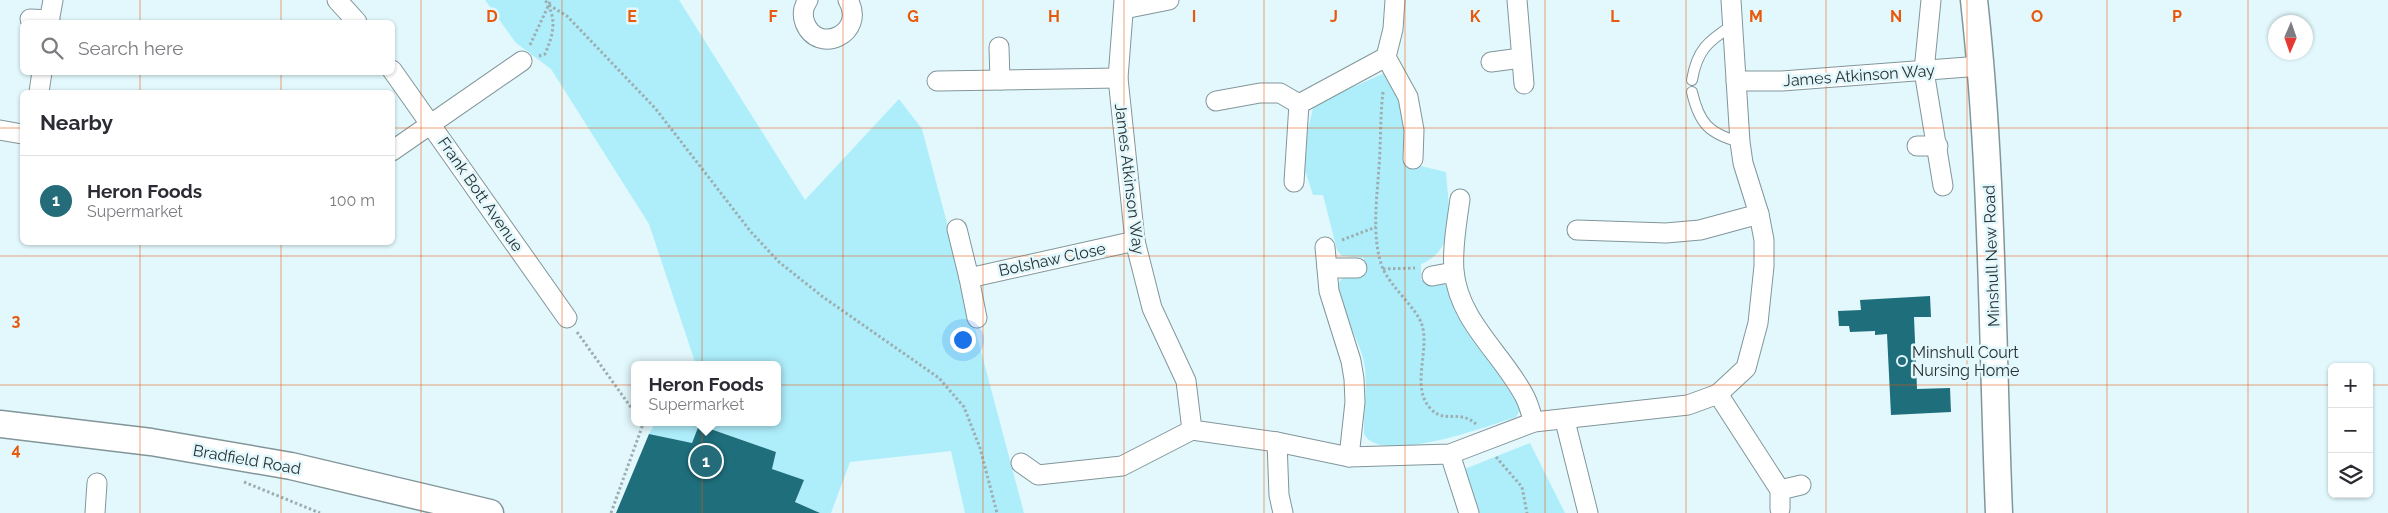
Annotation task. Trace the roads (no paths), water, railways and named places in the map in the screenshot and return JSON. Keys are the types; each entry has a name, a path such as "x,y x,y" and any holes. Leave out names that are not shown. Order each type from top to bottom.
{"street":[{"path":"50,20 53,0"},
{"path":"337,0 355,20"},
{"path":"808,0 803,11 807,27 819,37 828,39 841,35 847,29 853,13 848,0"},
{"path":"1124,4 1169,0"},
{"path":"1395,0 1393,29 1386,57 1408,96 1414,130 1413,159"},
{"path":"1517,0 1524,84"},
{"path":"1021,463 1038,475 1122,466 1192,430 1276,442 1349,457 1450,454 1486,442 1534,422 1565,421 1688,406 1718,394 1746,368 1758,323 1764,266 1764,240 1759,214 1743,163 1740,142 1731,0"},
{"path":"1931,0 1924,71 1938,146 1943,186"},
{"name":"Minshull New Road","path":"1974,0 1990,188 1999,513"},
{"name":"James Atkinson Way","path":"1124,4 1118,78 1135,241 1152,308 1186,381 1192,430"},
{"path":"30,19 40,20"},
{"path":"999,46 1000,80"},
{"path":"1299,104 1386,57"},
{"path":"1491,62 1521,58"},
{"path":"395,149 522,61"},
{"name":"James Atkinson Way","path":"1736,81 1782,81 1981,66"},
{"name":"Frank Bott Avenue","path":"395,74 567,318"},
{"path":"39,90 42,75"},
{"path":"937,81 1118,78"},
{"path":"1216,102 1260,93 1280,93 1299,104"},
{"path":"1294,182 1299,104"},
{"path":"0,130 20,134"},
{"path":"1917,146 1938,146"},
{"path":"1460,199 1454,245 1454,272 1469,317 1526,398 1534,422"},
{"path":"1577,230 1666,233 1700,230 1759,214"},
{"path":"957,229 978,318"},
{"name":"Bolshaw Close","path":"969,278 1135,241"},
{"path":"1325,247 1329,291 1351,361 1354,378 1356,402 1349,457"},
{"path":"1327,268 1357,268"},
{"path":"1432,276 1454,272"},
{"path":"1718,394 1780,490 1780,509"},
{"path":"1565,421 1588,513"},
{"name":"Bradfield Road","path":"0,424 151,442 291,466 490,513"},
{"path":"1276,442 1279,495 1283,513"},
{"path":"1450,454 1468,513"},
{"path":"95,513 97,483"},
{"path":"1780,490 1801,485"}],"lane":[{"path":"1692,80 1702,49 1714,37 1733,25"},
{"path":"1692,92 1701,119 1710,130 1723,138 1740,142"}],"place":[{"name":"Minshull Court Nursing Home","path":"1902,361"},
{"name":"Heron Foods","path":"706,461"}]}
